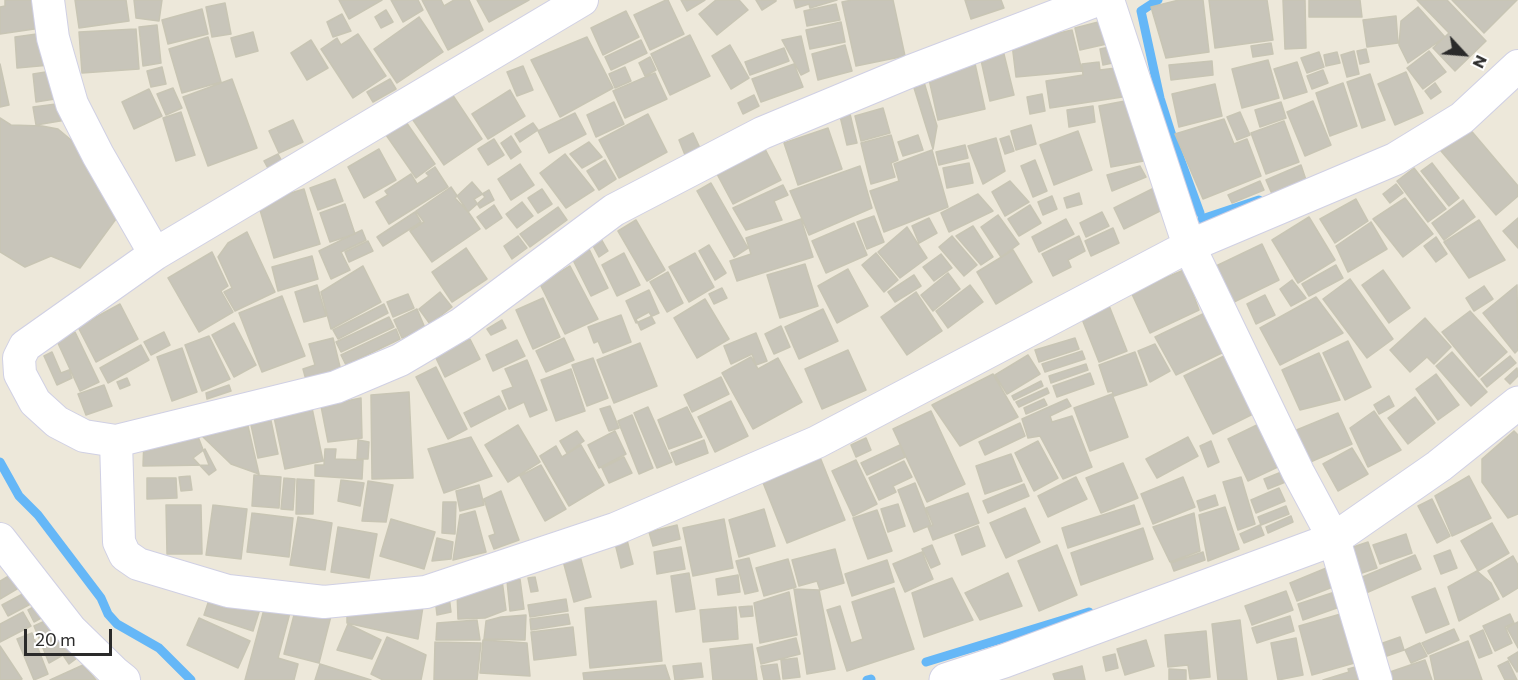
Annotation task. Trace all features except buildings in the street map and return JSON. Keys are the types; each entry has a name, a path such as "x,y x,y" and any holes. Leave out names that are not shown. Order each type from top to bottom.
{"street":[{"path":"48,0 53,38 72,104 98,155 155,254"},
{"path":"582,0 155,254 25,346 19,358 20,374 35,402 57,422 84,436 116,441 336,387 400,360 461,324 614,210 762,133 911,71 1097,0"},
{"path":"1108,0 1189,246 1298,472 1334,539 1376,680"},
{"path":"116,441 119,542 125,555 138,564 228,591 324,602 426,592 615,529 817,442 1189,246 1395,159 1462,118 1518,66"},
{"path":"946,680 1004,661 1334,539 1439,466 1518,403"},
{"path":"0,539 71,630 124,680"}],"waterway":[{"path":"1158,0 1141,11 1160,98 1200,213"},
{"path":"1202,219 1259,200"},
{"path":"0,462 19,496 38,515 101,598 108,614 117,624 159,648 191,680"},
{"path":"926,662 1089,612"},
{"path":"867,680 871,679"}]}
